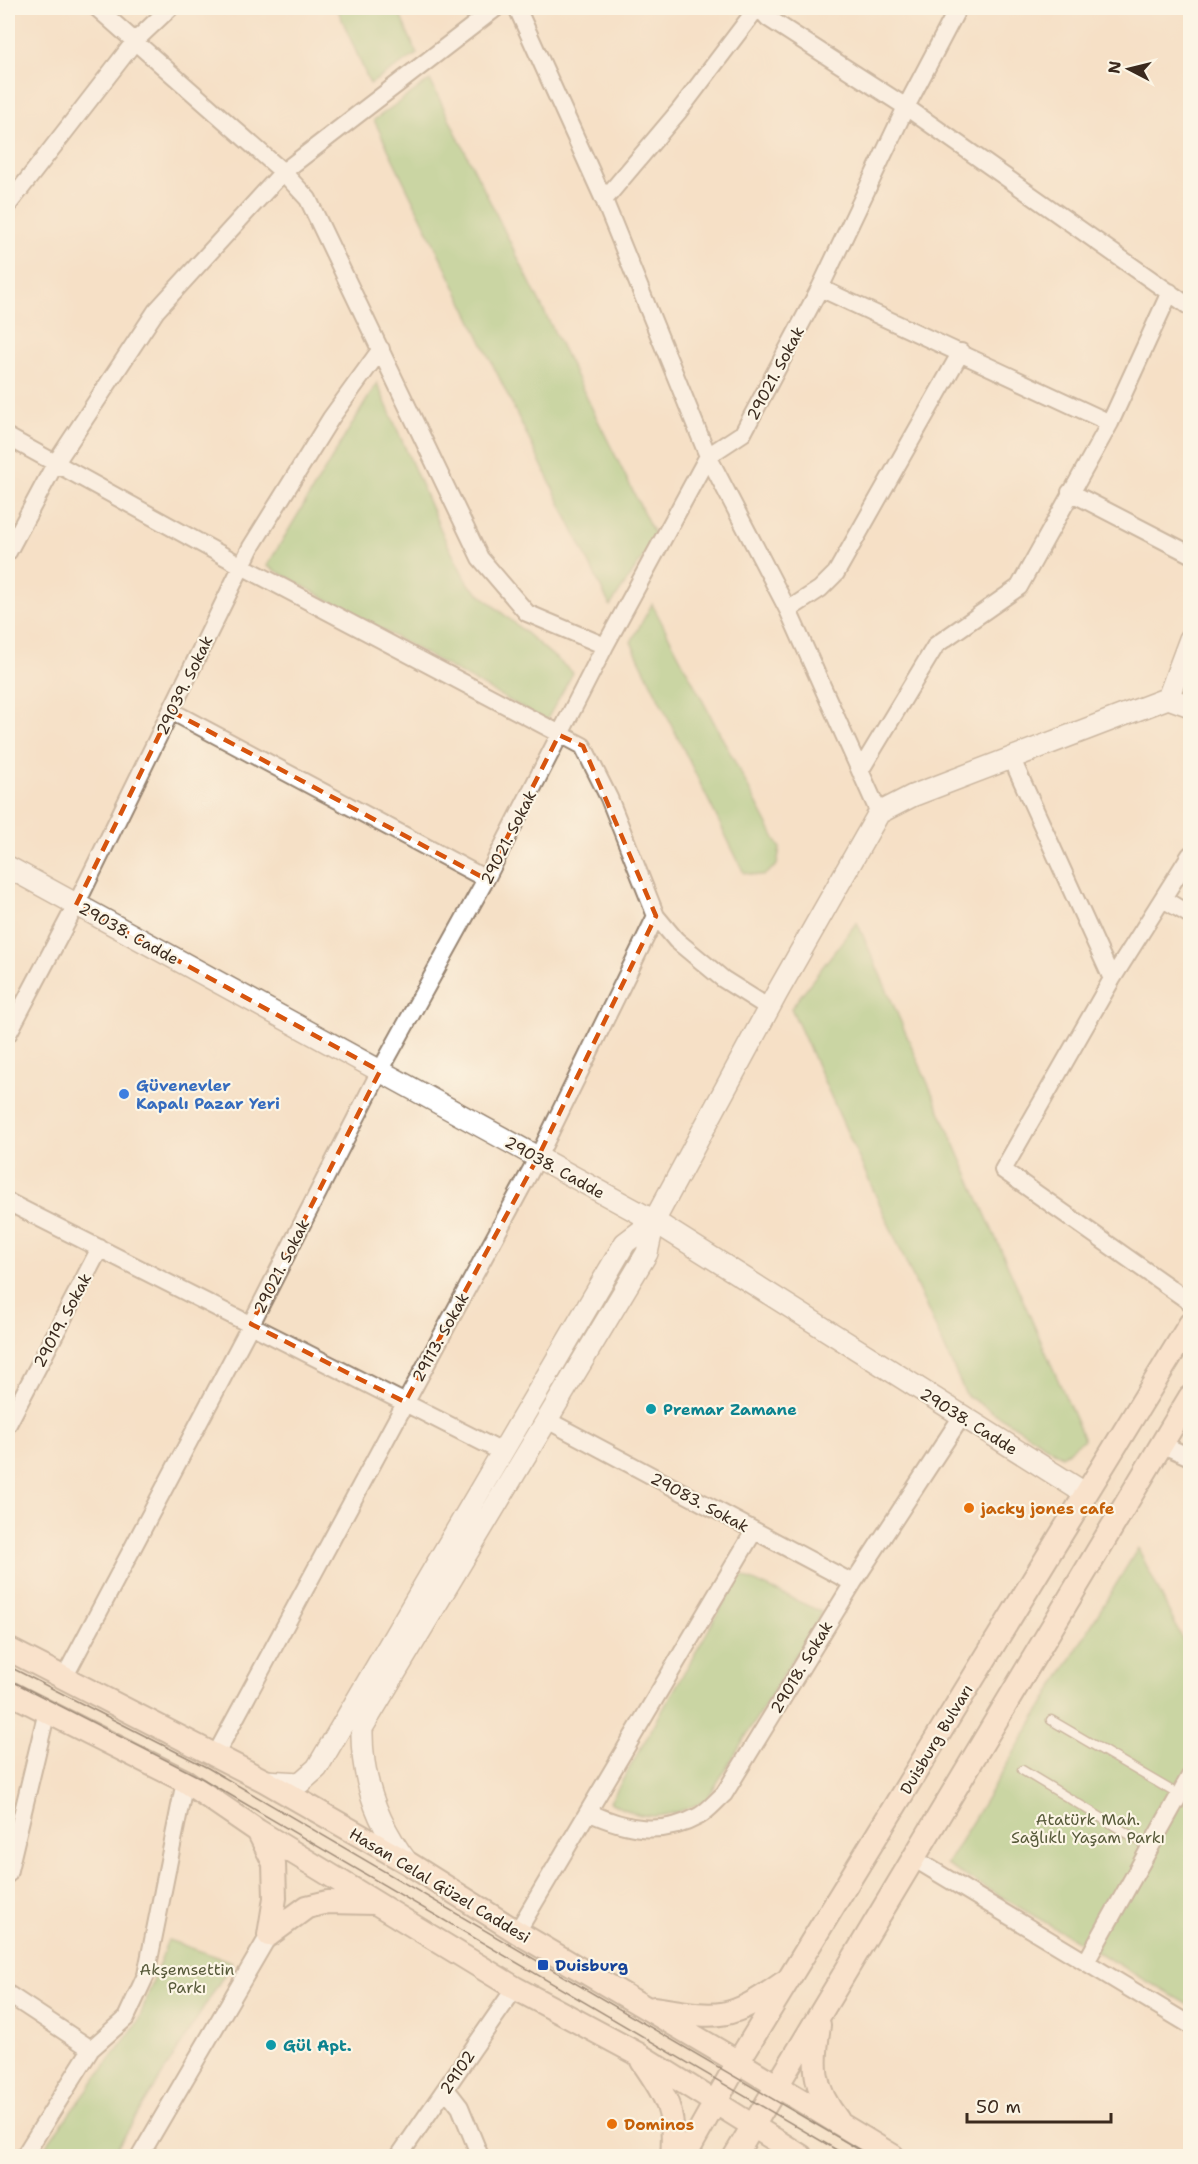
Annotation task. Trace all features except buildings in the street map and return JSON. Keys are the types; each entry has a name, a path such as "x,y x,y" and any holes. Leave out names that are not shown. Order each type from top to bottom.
{"main road":[{"name":"Duisburg Bulvarı","path":"685,2157 738,2062 1191,1324"},
{"path":"735,2157 1191,1397"},
{"name":"Hasan Celal Güzel Caddesi","path":"8,1649 65,1676 265,1780 408,1863 517,1932 738,2062 893,2157"},
{"path":"8,1692 185,1781 258,1831 381,1904 515,1988 638,2054 801,2157"},
{"path":"258,1831 274,1863 275,1898 269,1935"},
{"path":"269,1935 307,1907 346,1901 381,1904"},
{"path":"641,2006 698,2015 726,2015 751,2005 791,1977"},
{"path":"821,2016 814,2067 818,2085 823,2102 847,2130"},
{"path":"638,2054 661,2088 671,2111 675,2128 672,2157"}],"street":[{"path":"97,8 283,172 308,199 480,558 527,613 605,646"},
{"path":"8,205 135,41 170,8"},
{"path":"8,552 55,464 156,311 283,172 496,8"},
{"path":"517,8 604,200 708,456 788,610 879,813"},
{"path":"604,200 680,111 758,8 768,18 906,108 1191,307"},
{"name":"29021. Sokak","path":"65,1676 251,1324 380,1071 486,879 605,646 708,456 744,433 820,288 906,108 958,8"},
{"path":"820,288 1110,423"},
{"path":"860,771 936,645 1019,587 1110,423 1170,292"},
{"name":"29039. Sokak","path":"8,1034 76,904 242,566 331,418 381,349"},
{"path":"788,610 820,589 836,573 960,352"},
{"path":"8,436 242,566 583,746 609,798 657,916 676,940 723,979 769,1008"},
{"path":"1070,492 1191,554"},
{"path":"1168,698 1191,639"},
{"path":"408,1863 392,1842 366,1783 362,1758 362,1728 647,1253 654,1221 769,1008 879,813 912,796 1168,698 1191,706"},
{"path":"171,711 486,879"},
{"path":"1011,757 1112,980"},
{"path":"1191,855 1112,980 1003,1170 1191,1302"},
{"name":"29038. Cadde","path":"8,867 654,1221 1086,1494"},
{"path":"1163,899 1191,915"},
{"name":"29113. Sokak","path":"216,1754 538,1157 657,916"},
{"path":"8,1202 502,1452"},
{"path":"265,1780 300,1783 317,1768 625,1243 654,1221"},
{"name":"29019. Sokak","path":"8,1424 100,1248"},
{"name":"29018. Sokak","path":"588,1812 620,1826 662,1829 700,1816 724,1794 853,1582 962,1416"},
{"name":"29083. Sokak","path":"547,1420 853,1582"},
{"path":"1161,1444 1191,1457"},
{"path":"517,1932 754,1531"},
{"path":"8,1874 47,1711"},
{"path":"1086,1962 1191,1776"},
{"path":"24,2157 91,2049 126,2018 146,1975 185,1781"},
{"path":"913,1858 1191,2025"},
{"path":"145,2155 269,1935"},
{"name":"29102","path":"399,2157 515,1988"},
{"path":"8,1994 91,2049"},
{"path":"446,2089 460,2107 480,2157"}],"lane":[{"path":"1051,1720 1179,1795"},
{"path":"1022,1770 1150,1847"}],"highlighted area":[{"path":"171,711 486,879 559,735 583,746 656,916 538,1157 405,1402 251,1324 380,1071 76,905"}],"green space":[{"path":"337,8 397,8 417,54 370,84"},
{"path":"430,80 656,538 610,606 374,120"},
{"path":"377,383 444,537 468,584 573,673 546,721 267,566"},
{"path":"652,604 780,848 777,865 763,876 744,873 631,642"},
{"path":"857,922 1084,1439 1062,1456 966,1395 791,1008"},
{"name":"Atatürk Mah. Sağlıklı Yaşam Parkı","path":"1138,1548 1190,1655 1190,2006 946,1865"},
{"path":"740,1575 822,1612 706,1801 658,1816 635,1814 623,1809 610,1802"},
{"name":"Akşemsettin Parkı","path":"168,1940 232,1962 112,2156 38,2156 138,2022"}],"tram line":[{"path":"8,1666 208,1768 870,2156"},
{"path":"8,1679 203,1779 847,2156"}],"place":[{"name":"Güvenevler Kapalı Pazar Yeri","path":"124,1094"},
{"name":"Premar Zamane","path":"651,1409"},
{"name":"jacky jones cafe","path":"969,1508"},
{"name":"Duisburg","path":"543,1965"},
{"name":"Gül Apt.","path":"271,2045"},
{"name":"Dominos","path":"612,2124"}]}
